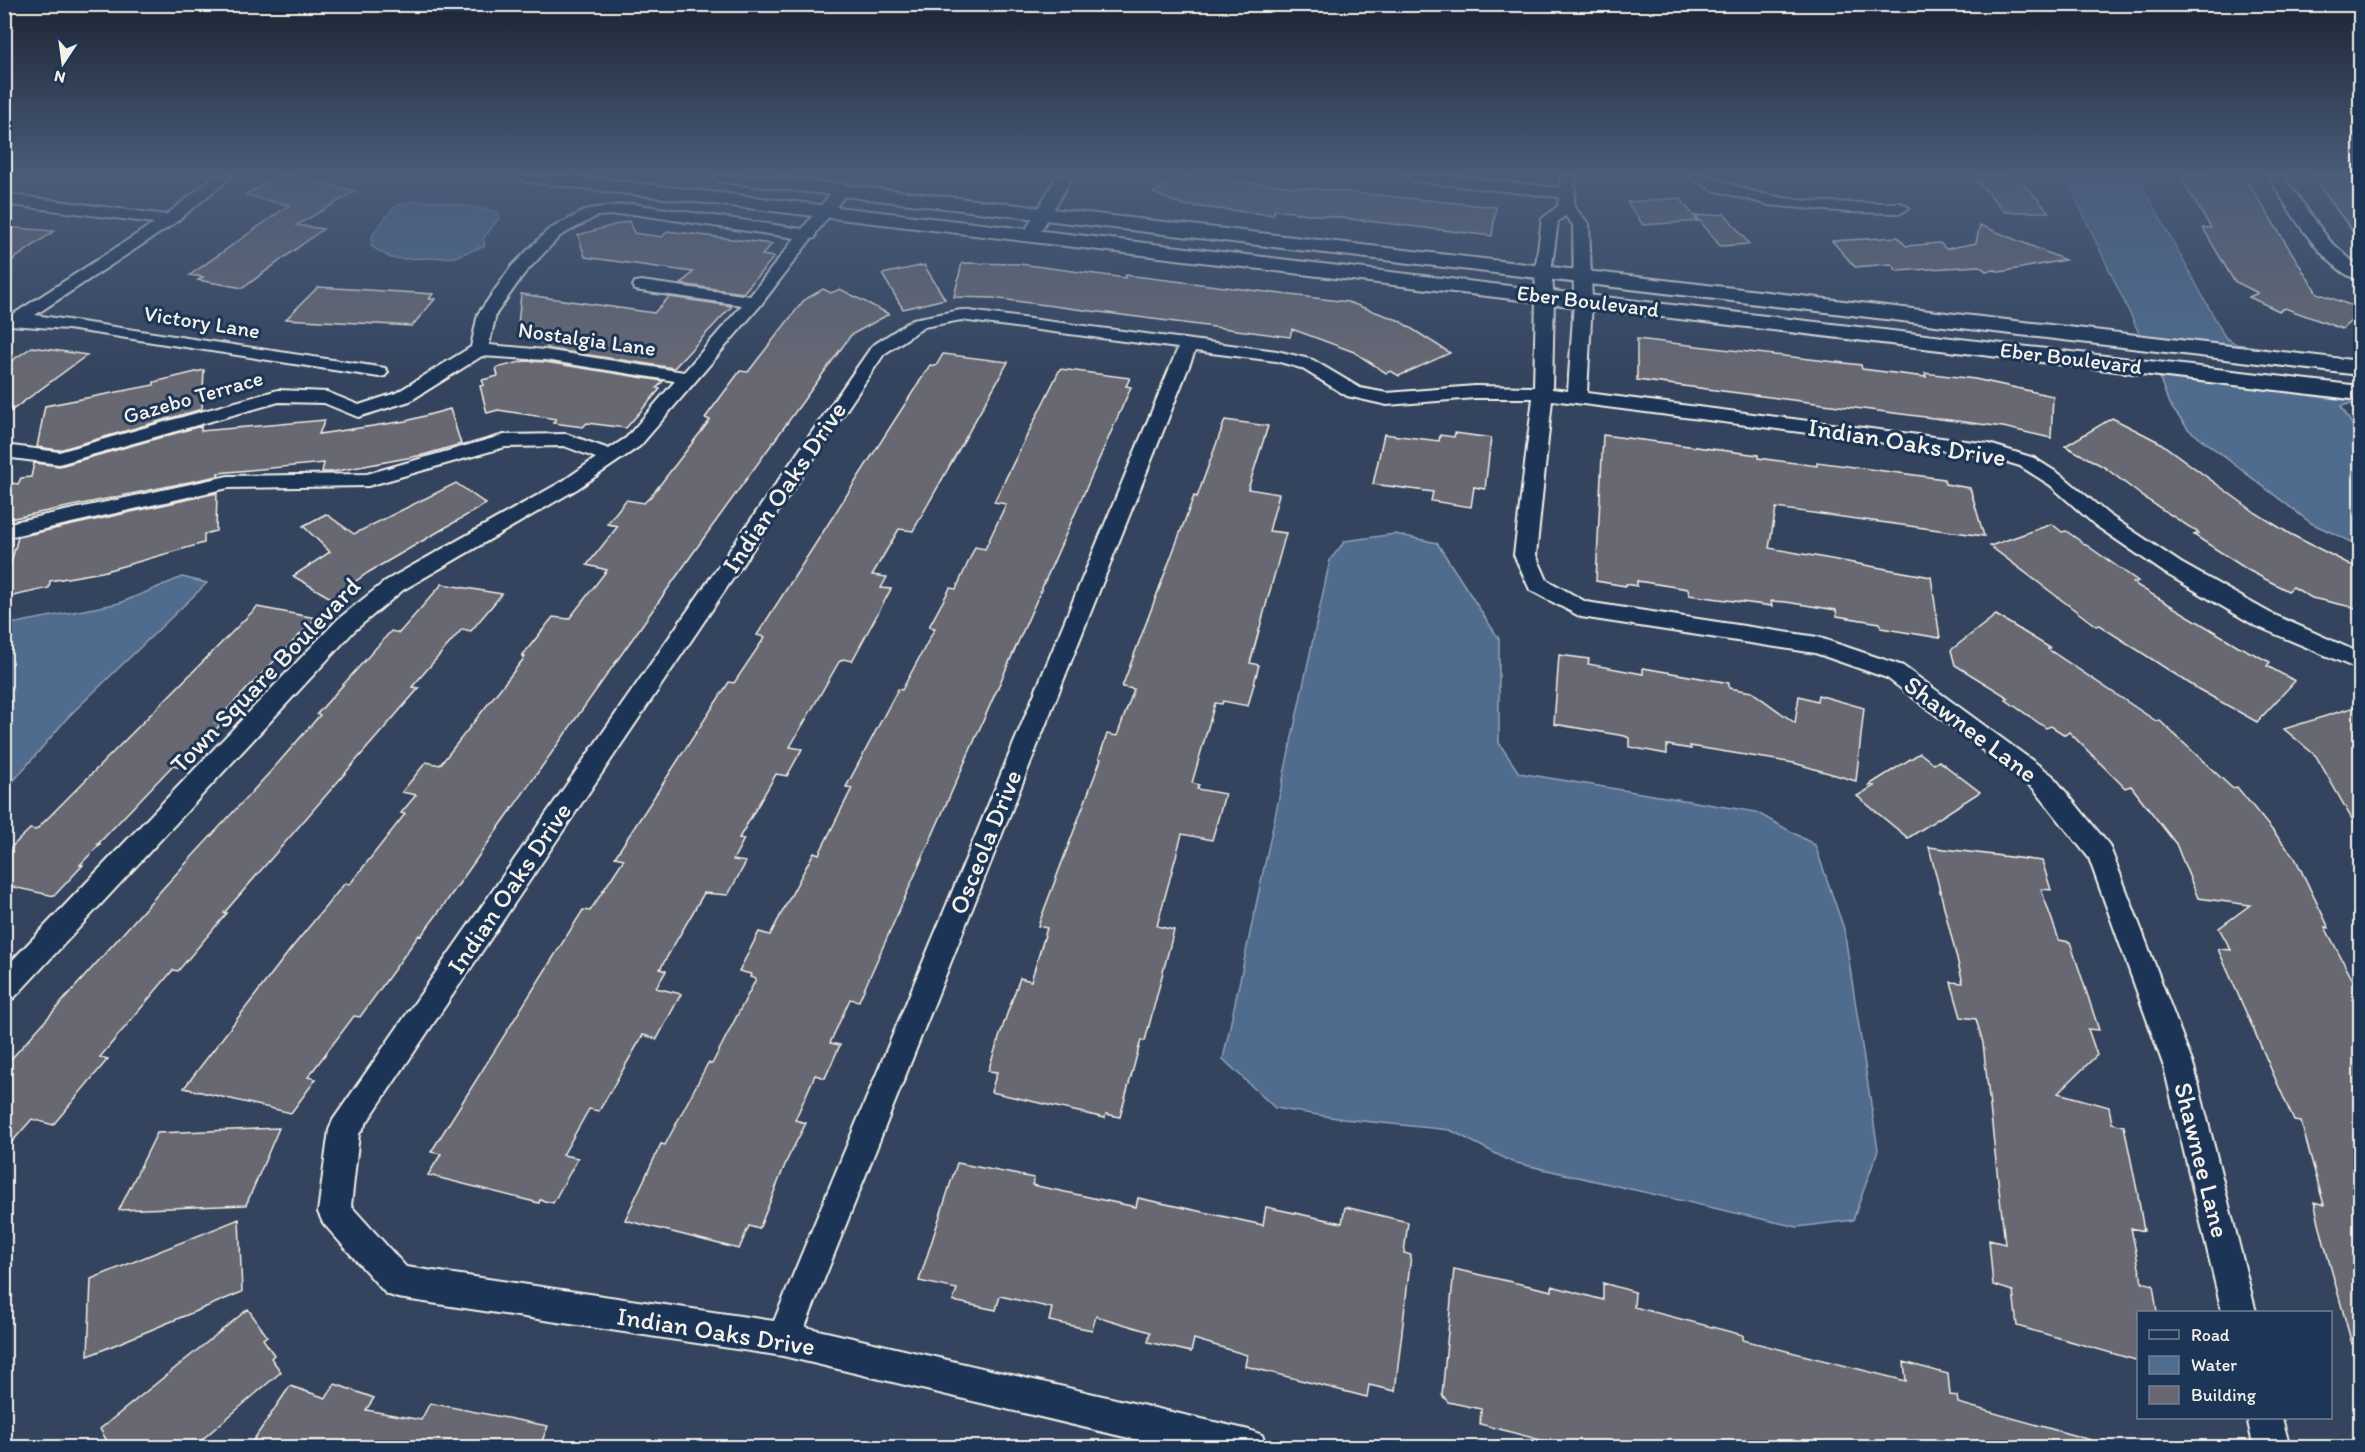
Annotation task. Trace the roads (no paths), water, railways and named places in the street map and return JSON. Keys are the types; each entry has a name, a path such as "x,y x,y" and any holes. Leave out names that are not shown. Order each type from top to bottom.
{"street":[{"path":"11,323 131,244"},
{"path":"479,350 487,314 518,270 544,244"},
{"name":"Town Square Boulevard","path":"4,990 346,625 395,585 570,485 633,442 754,302 801,244"},
{"name":"Eber Boulevard","path":"1097,244 2361,393"},
{"name":"Eber Boulevard","path":"1300,244 2361,368"},
{"path":"1543,393 1545,296 1543,272 1547,244"},
{"path":"1577,397 1583,301 1582,244"},
{"path":"2324,244 2331,254 2361,275"},
{"path":"640,286 754,302"},
{"name":"Indian Oaks Drive","path":"1249,1448 783,1339 398,1282 334,1212 344,1130 879,350 919,323 961,315 1277,356 1307,364 1354,392 1387,399 1474,392 1543,393 1989,450 2027,462 2057,481 2102,520 2174,568 2262,620 2361,662"},
{"name":"Victory Lane","path":"11,323 69,324 379,372"},
{"name":"Osceola Drive","path":"783,1339 1188,345"},
{"name":"Nostalgia Lane","path":"479,350 545,356 689,378"},
{"name":"Gazebo Terrace","path":"4,451 59,458 278,396 327,398 358,411 404,397 479,350"},
{"path":"1544,353 1580,358"},
{"name":"Shawnee Lane","path":"1543,393 1525,555 1538,585 1581,609 1817,645 1895,672 2043,782 2100,853 2179,1066 2239,1311"},
{"path":"4,531 228,482 368,480 504,441 566,440 611,458"},
{"path":"2265,1419 2272,1448"}],"water":[{"path":"371,244 484,244 485,246 454,257 402,259 391,258 371,246"},
{"path":"2097,244 2174,244 2225,337 2236,344 2267,350 2140,335"},
{"path":"2159,376 2360,402 2360,405 2341,406 2353,426 2360,431 2360,546 2311,523 2188,429 2169,404"},
{"path":"1395,534 1437,543 1499,639 1499,743 1519,773 1756,812 1815,845 1844,929 1878,1150 1853,1220 1797,1227 1512,1162 1450,1130 1343,1119 1275,1108 1223,1059 1330,560 1345,541"},
{"path":"182,577 207,583 69,716 5,791 5,625 120,603"}]}
